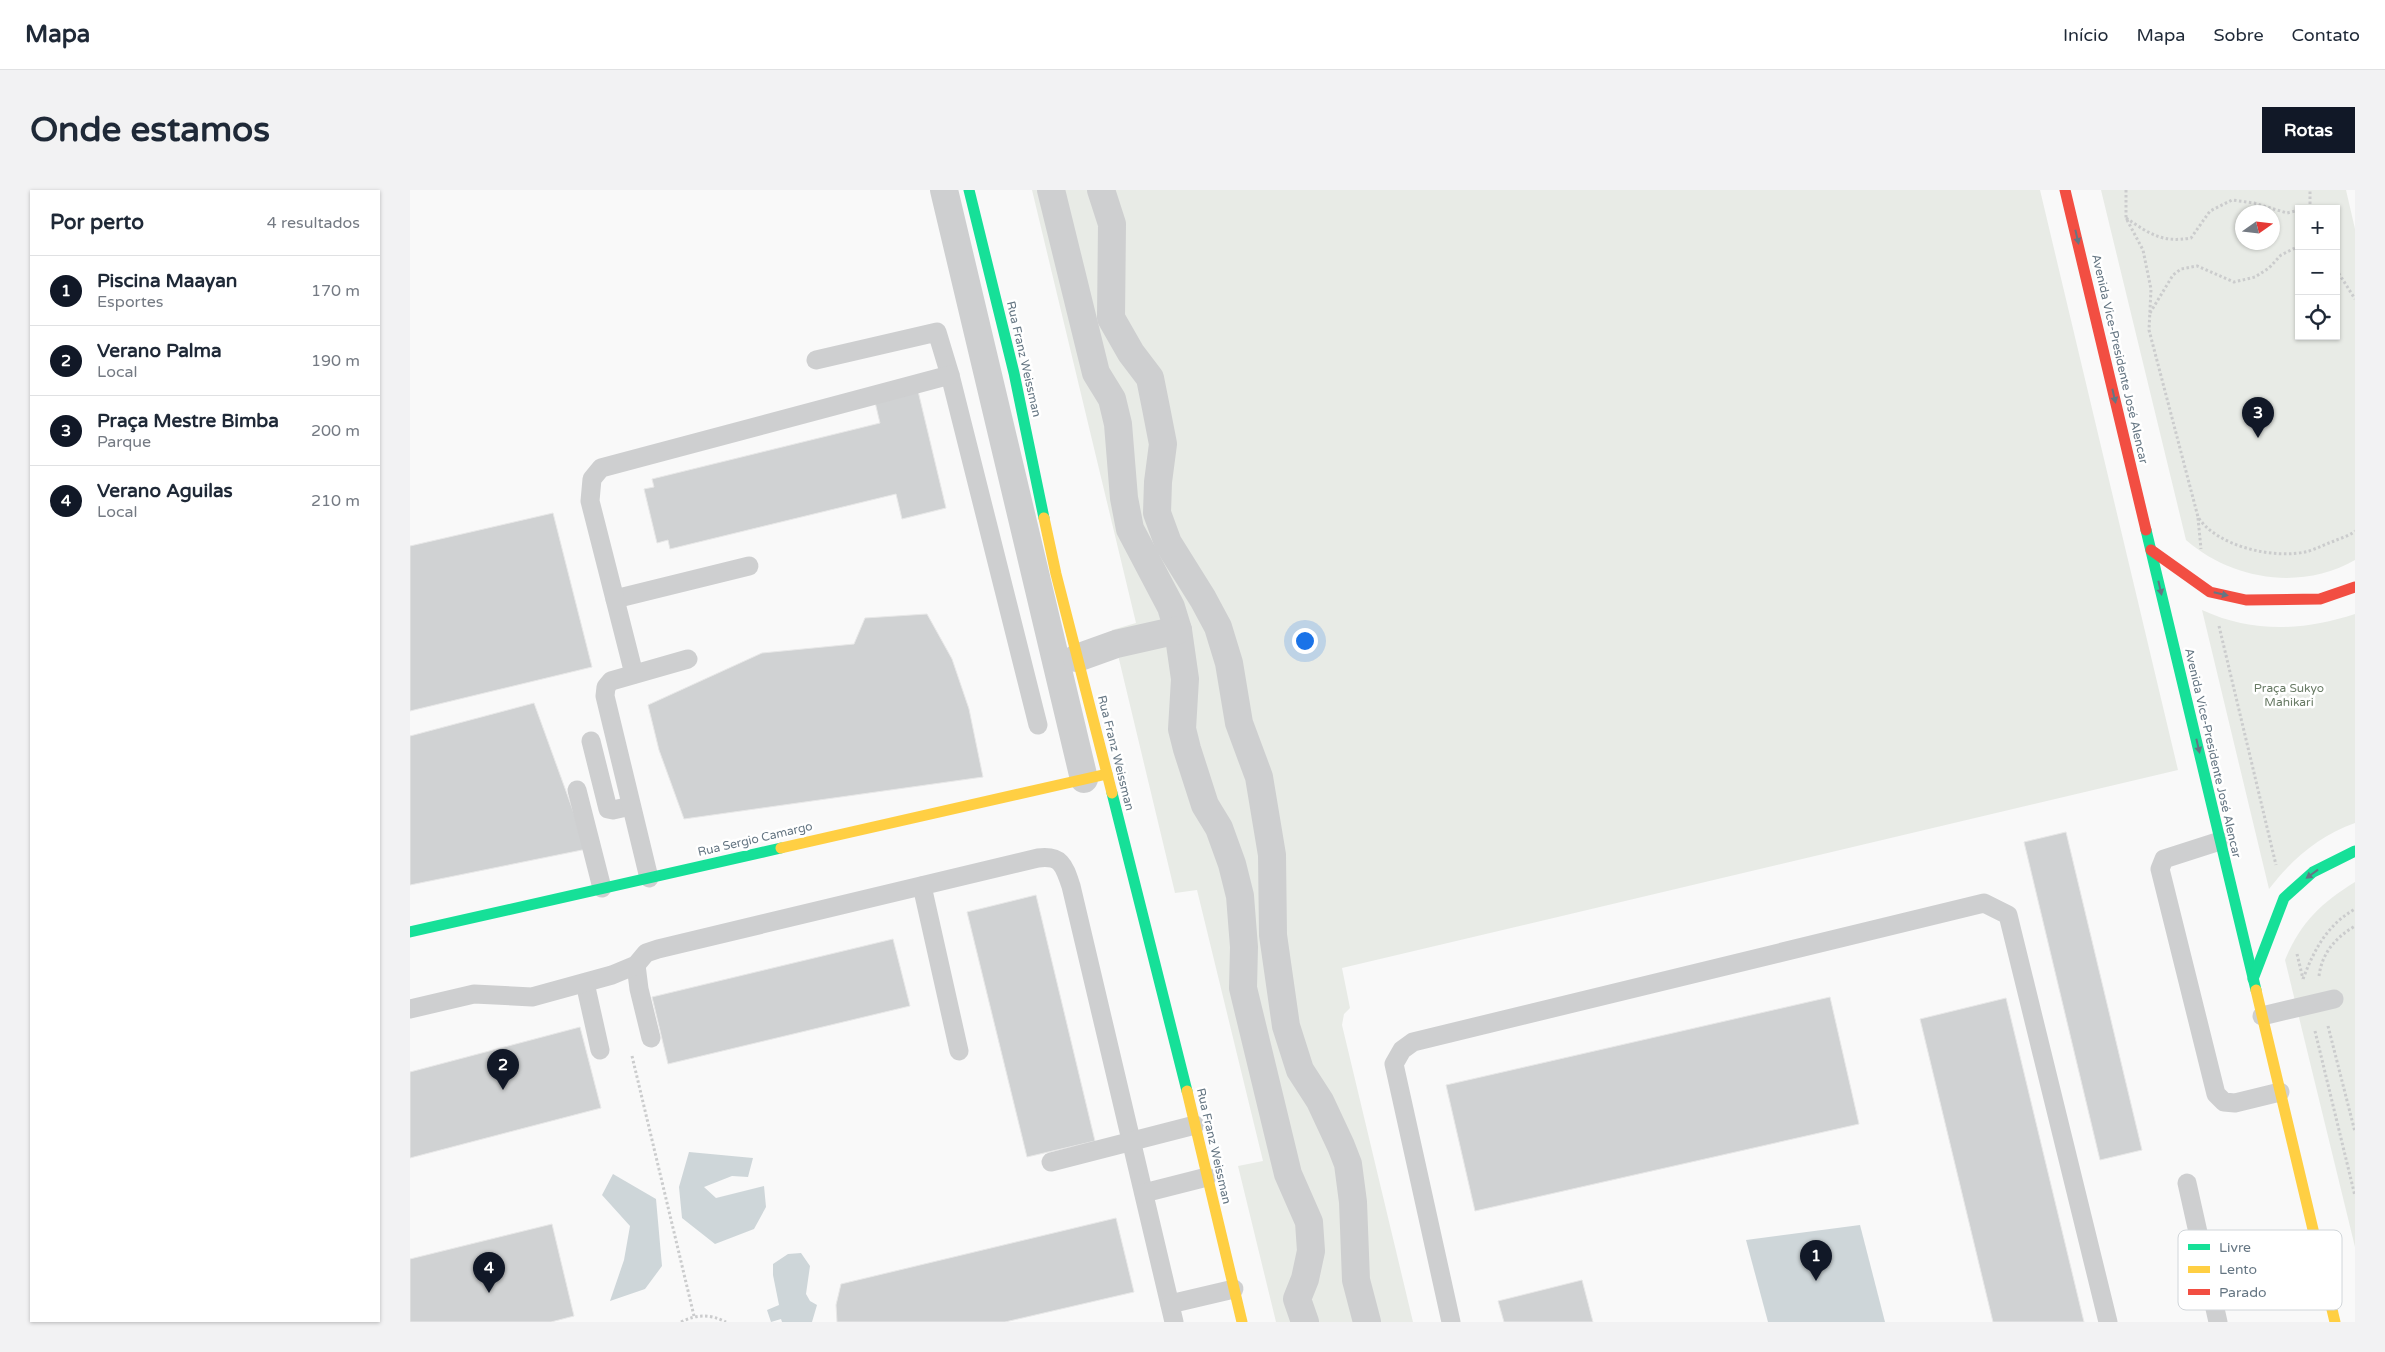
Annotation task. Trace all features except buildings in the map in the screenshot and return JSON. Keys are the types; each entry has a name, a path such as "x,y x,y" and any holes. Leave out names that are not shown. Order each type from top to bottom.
{"street":[{"path":"944,190 1095,776"},
{"name":"Rua Franz Weissman","path":"969,190 1014,373 1056,574 1077,658 1095,776 1195,1125 1242,1322"},
{"path":"1051,190 1096,374 1112,399 1118,424 1124,498 1130,529 1172,607 1178,630 1185,679 1182,729 1205,804 1219,828 1232,864 1240,896 1244,947 1242,988 1288,1174 1309,1222 1311,1251 1305,1279 1297,1299 1305,1322"},
{"path":"1101,190 1112,224 1111,318 1150,378 1163,444 1158,482 1157,513 1168,543 1203,598 1218,627 1229,663 1240,723 1259,776 1272,855 1273,935 1286,1026 1300,1070 1320,1101 1342,1146 1348,1164 1353,1202 1356,1280 1367,1322"},
{"name":"Avenida Vice-Presidente José Alencar","path":"2065,190 2313,1230"},
{"path":"2151,550 2182,574 2210,592 2246,600 2320,599 2355,587"},
{"path":"1077,658 1116,644 1178,630"},
{"name":"Rua Sergio Camargo","path":"410,932 1095,776"},
{"path":"2253,979 2284,898 2313,872 2355,851"}],"lane":[{"path":"816,360 937,332 950,375 1038,725"},
{"path":"634,674 590,501 592,479 601,468 950,375"},
{"path":"615,599 749,566"},
{"path":"649,878 605,696 606,687 611,681 688,660"},
{"path":"590,740 608,809 613,810 631,806"},
{"path":"577,790 602,888"},
{"path":"2220,842 2172,855 2164,859 2160,870 2216,1094 2224,1102 2235,1103 2280,1092"},
{"path":"410,1009 474,994 532,996 612,975 636,965 646,953 658,949 1051,856 1058,860 1071,886 1172,1313 1234,1289"},
{"path":"922,886 959,1051"},
{"path":"1451,1322 1394,1064 1402,1050 1413,1042 1984,903 2008,915 2108,1322"},
{"path":"636,965 639,989 651,1038"},
{"path":"584,982 600,1050"},
{"path":"2262,1016 2334,999"},
{"path":"1051,1162 1195,1125"},
{"path":"1144,1192 1207,1177"},
{"path":"2187,1183 2197,1230"}],"path":[{"path":"2126,190 2126,218 2143,250 2151,289 2148,330 2198,517 2201,553 2284,898"},
{"path":"2309,205 2310,190"},
{"path":"2126,218 2152,236 2174,241 2191,238 2210,211 2232,200 2254,203 2287,213 2295,211"},
{"path":"2149,316 2173,275 2181,269 2197,266 2234,282 2255,277 2269,268 2281,254 2295,248"},
{"path":"2340,275 2355,298"},
{"path":"2198,517 2204,528 2225,540 2264,552 2290,554 2309,551 2355,531"},
{"path":"2303,979 2314,950 2325,935 2336,923 2355,910"},
{"path":"2295,946 2355,1196"},
{"path":"630,1051 694,1316"},
{"path":"681,1322 694,1316 713,1316 726,1322"}],"green space":[{"path":"1032,190 2040,190 2178,770 1342,968 1350,1008 1344,1014 1342,1025 1413,1322 1276,1322 1238,1166 1263,1161 1197,890 1175,893 1112,630 1136,623"},
{"path":"2101,190 2346,190 2355,229 2355,560 2334,570 2312,576 2290,578 2267,577 2245,572 2204,554 2186,540"},
{"name":"Praça Sukyo Mahikari","path":"2202,610 2240,623 2278,627 2316,624 2355,614 2355,823 2330,834 2307,850 2287,868 2269,889"},
{"path":"2355,882 2355,1247 2285,960 2297,935 2313,915 2332,898"}],"shaded area":[{"path":"689,1152 753,1158 748,1177 732,1176 704,1187 716,1198 764,1186 766,1207 754,1229 715,1244 682,1218 679,1187"},
{"path":"613,1174 656,1199 662,1266 645,1289 610,1301 624,1260 630,1226 602,1195"},
{"path":"1860,1225 1885,1322 1768,1322 1746,1240"},
{"path":"801,1253 810,1266 806,1294 810,1301 817,1305 812,1322 782,1322 781,1319 771,1322 767,1310 779,1305 773,1275 773,1264 788,1254"}],"traffic: fast":[{"path":"969,190 1014,373 1044,518"},
{"path":"2146,530 2256,990"},
{"path":"1112,793 1187,1091"},
{"path":"410,932 781,848"},
{"path":"2253,979 2284,898 2313,872 2355,851"}],"traffic: slow":[{"path":"1044,518 1056,574 1112,793"},
{"path":"781,848 1107,774"},
{"path":"2256,990 2313,1230"},
{"path":"1187,1091 1242,1322"},
{"path":"2332,1310 2335,1322"}],"traffic: jam":[{"path":"2065,190 2146,530"},
{"path":"2151,550 2210,592 2246,600 2320,599 2355,587"}],"place":[{"name":"Praça Mestre Bimba","path":"2258,438"},
{"name":"Verano Palma","path":"503,1090"},
{"name":"Piscina Maayan","path":"1816,1281"},
{"name":"Verano Aguilas","path":"489,1293"}]}
